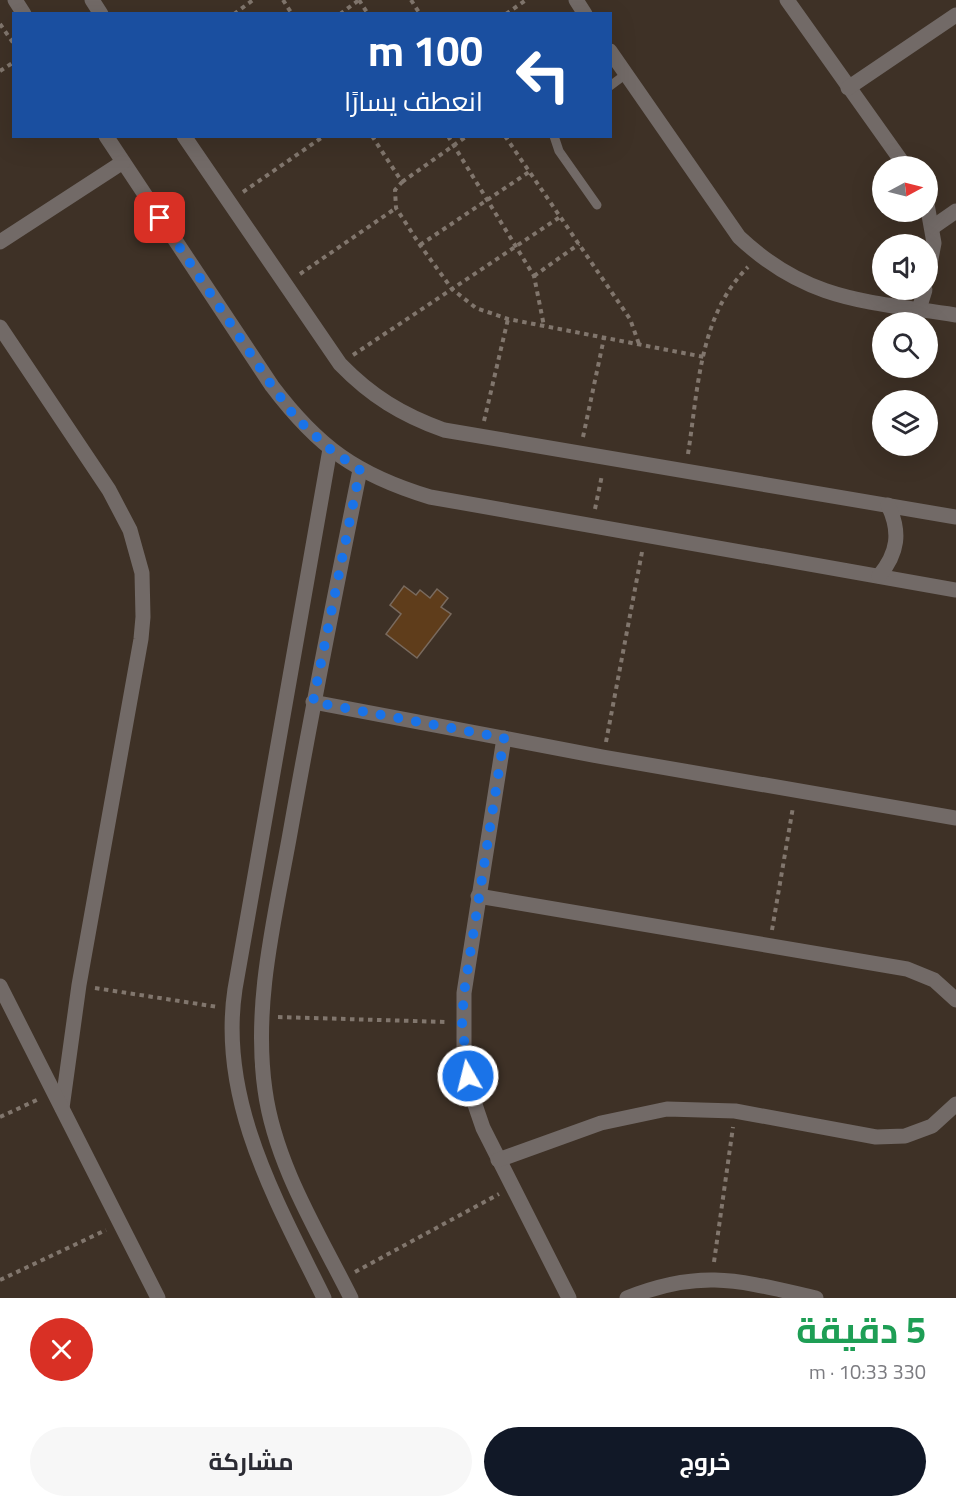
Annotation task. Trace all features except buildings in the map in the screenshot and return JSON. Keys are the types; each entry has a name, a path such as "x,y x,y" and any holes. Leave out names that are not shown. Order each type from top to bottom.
{"street":[{"path":"787,0 898,156"},
{"path":"848,88 956,15"},
{"path":"612,54 739,237 759,256 797,280 830,293 956,315"},
{"path":"107,138 272,386 296,418 330,449 360,470 392,485 430,497 956,590"},
{"path":"185,138 340,364 362,386 387,405 415,420 444,430 685,469 956,517"},
{"path":"0,242 123,162"},
{"path":"933,227 956,212"},
{"path":"932,222 933,234"},
{"path":"920,309 922,300"},
{"path":"0,327 121,510 134,540 142,573 141,639 80,985 62,1108"},
{"path":"324,1298 273,1195 255,1149 236,1077 232,1009 330,449"},
{"path":"351,1298 284,1162 273,1127 264,1082 262,1017 266,969 313,702 360,470"},
{"path":"879,576 889,564 895,550 895,519 888,505"},
{"path":"313,702 603,757 956,818"},
{"path":"504,738 478,896 462,1022 464,1058 471,1093 483,1128 569,1298"},
{"path":"478,896 907,969 934,980 956,1000"},
{"path":"0,986 158,1298"},
{"path":"498,1160 634,1114 701,1108 735,1111 876,1137 905,1136 932,1126 956,1104"},
{"path":"627,1298 665,1284 712,1278 734,1279 816,1298"}],"lane":[{"path":"612,84 626,74"},
{"path":"555,138 559,152 597,205"}],"path":[{"path":"237,12 253,0"},
{"path":"343,12 359,0"},
{"path":"509,12 526,0"},
{"path":"0,24 12,41"},
{"path":"228,201 321,138"},
{"path":"373,138 402,182"},
{"path":"449,138 518,245 534,276 544,326"},
{"path":"464,138 402,182 395,190 396,208 452,289 476,308 508,319 704,357"},
{"path":"506,138 630,319 639,344"},
{"path":"420,245 529,172"},
{"path":"285,285 396,208"},
{"path":"340,364 560,217"},
{"path":"534,276 579,244"},
{"path":"685,469 704,357 717,312 735,282 759,256"},
{"path":"481,436 508,319"},
{"path":"580,452 604,338"},
{"path":"592,525 605,457"},
{"path":"603,757 646,534"},
{"path":"770,946 796,791"},
{"path":"80,985 232,1009"},
{"path":"262,1017 462,1022"},
{"path":"0,1117 54,1092"},
{"path":"712,1278 735,1111"},
{"path":"342,1280 512,1187"},
{"path":"0,1280 120,1223"}],"route":[{"path":"160,218 272,386 296,418 330,449 360,470 313,702 504,738 464,993 462,1022 464,1058 468,1076"}]}
